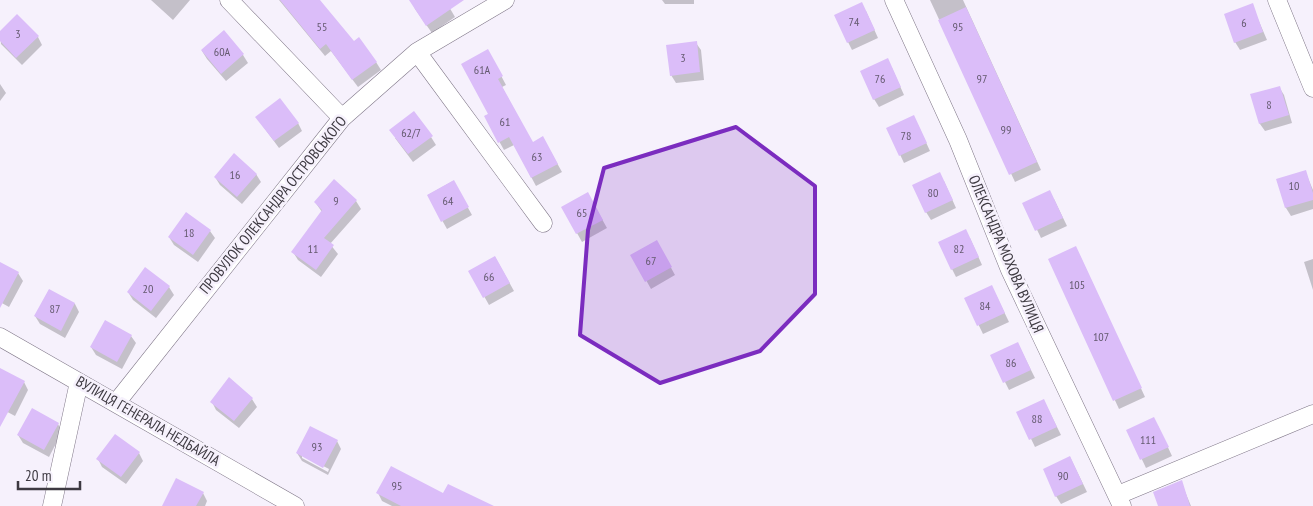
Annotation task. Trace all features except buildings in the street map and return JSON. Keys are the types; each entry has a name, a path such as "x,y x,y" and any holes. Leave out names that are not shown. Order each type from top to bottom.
{"street":[{"path":"229,0 342,118"},
{"name":"ПРОВУЛОК ОЛЕКСАНДРА ОСТРОВСЬКОГО","path":"116,403 342,118 417,52 505,0"},
{"name":"ОЛЕКСАНДРА МОХОВА ВУЛИЦЯ","path":"894,0 958,140 1010,270 1120,500"},
{"path":"1277,0 1313,88"},
{"path":"417,52 543,223"},
{"name":"ВУЛИЦЯ ГЕНЕРАЛА НЕДБАЙЛА","path":"0,337 295,506"},
{"path":"52,506 79,382"},
{"path":"1120,500 1313,414"}],"highlighted area":[{"path":"736,127 815,186 815,294 760,351 660,383 580,335 588,230 604,168"}]}
